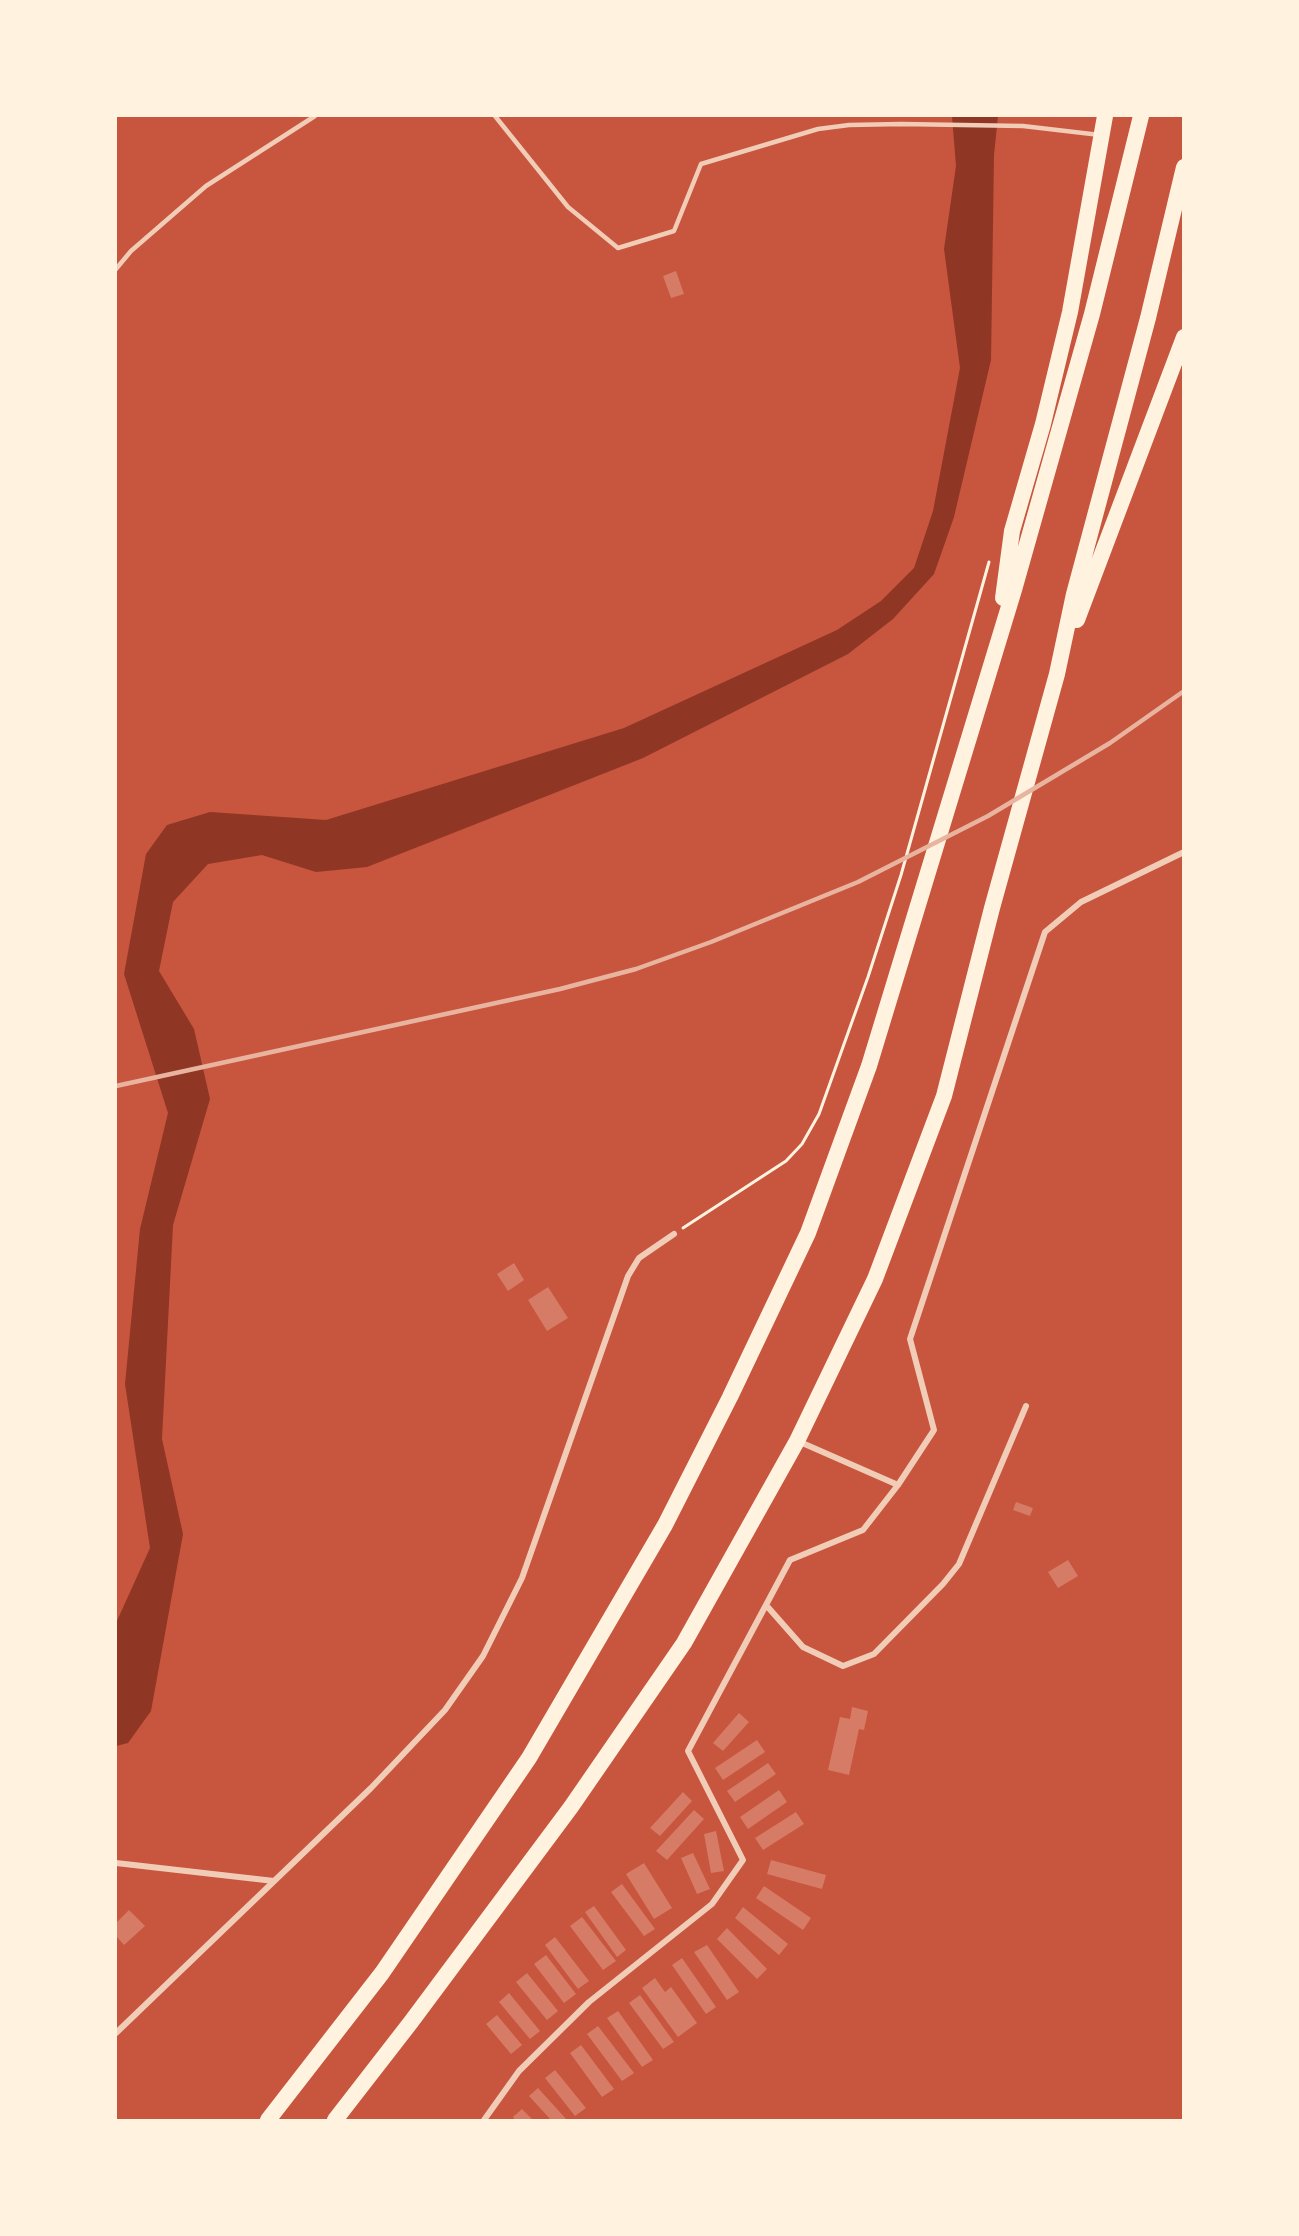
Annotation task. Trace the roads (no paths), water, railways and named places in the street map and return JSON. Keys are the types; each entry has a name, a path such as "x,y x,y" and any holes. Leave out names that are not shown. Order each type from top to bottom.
{"highway":[{"path":"995,650 1012,531 1043,424 1070,312 1105,116"},
{"path":"268,2121 382,1973 529,1758 665,1525 808,1233 869,1066 995,650 1092,314 1141,116"},
{"path":"335,2121 571,1807 684,1643 796,1441 875,1279 944,1096 992,908 1057,674 1074,594 1148,318 1184,167"},
{"path":"1057,674 1184,337"}],"street":[{"path":"484,2121 519,2071 589,2002 712,1904 743,1860 688,1751 790,1560 863,1530 898,1485 934,1430 910,1339 1045,932 1082,902 1184,852"},
{"path":"116,2033 371,1788 445,1710 483,1656 522,1578 628,1276 639,1258 674,1234"},
{"path":"766,1605 803,1647 843,1666 874,1654 943,1584 959,1564 1026,1406"},
{"path":"796,1441 898,1485"},
{"path":"116,1863 274,1881"}],"lane":[{"path":"116,269 131,251 206,186 315,116"},
{"path":"495,116 568,207 618,248 674,231 700,164 818,129 849,125 901,124 1023,126 1102,135"}],"railway":[{"path":"116,1086 560,989 636,969 711,942 858,882 988,816 1110,743 1184,691"}]}
